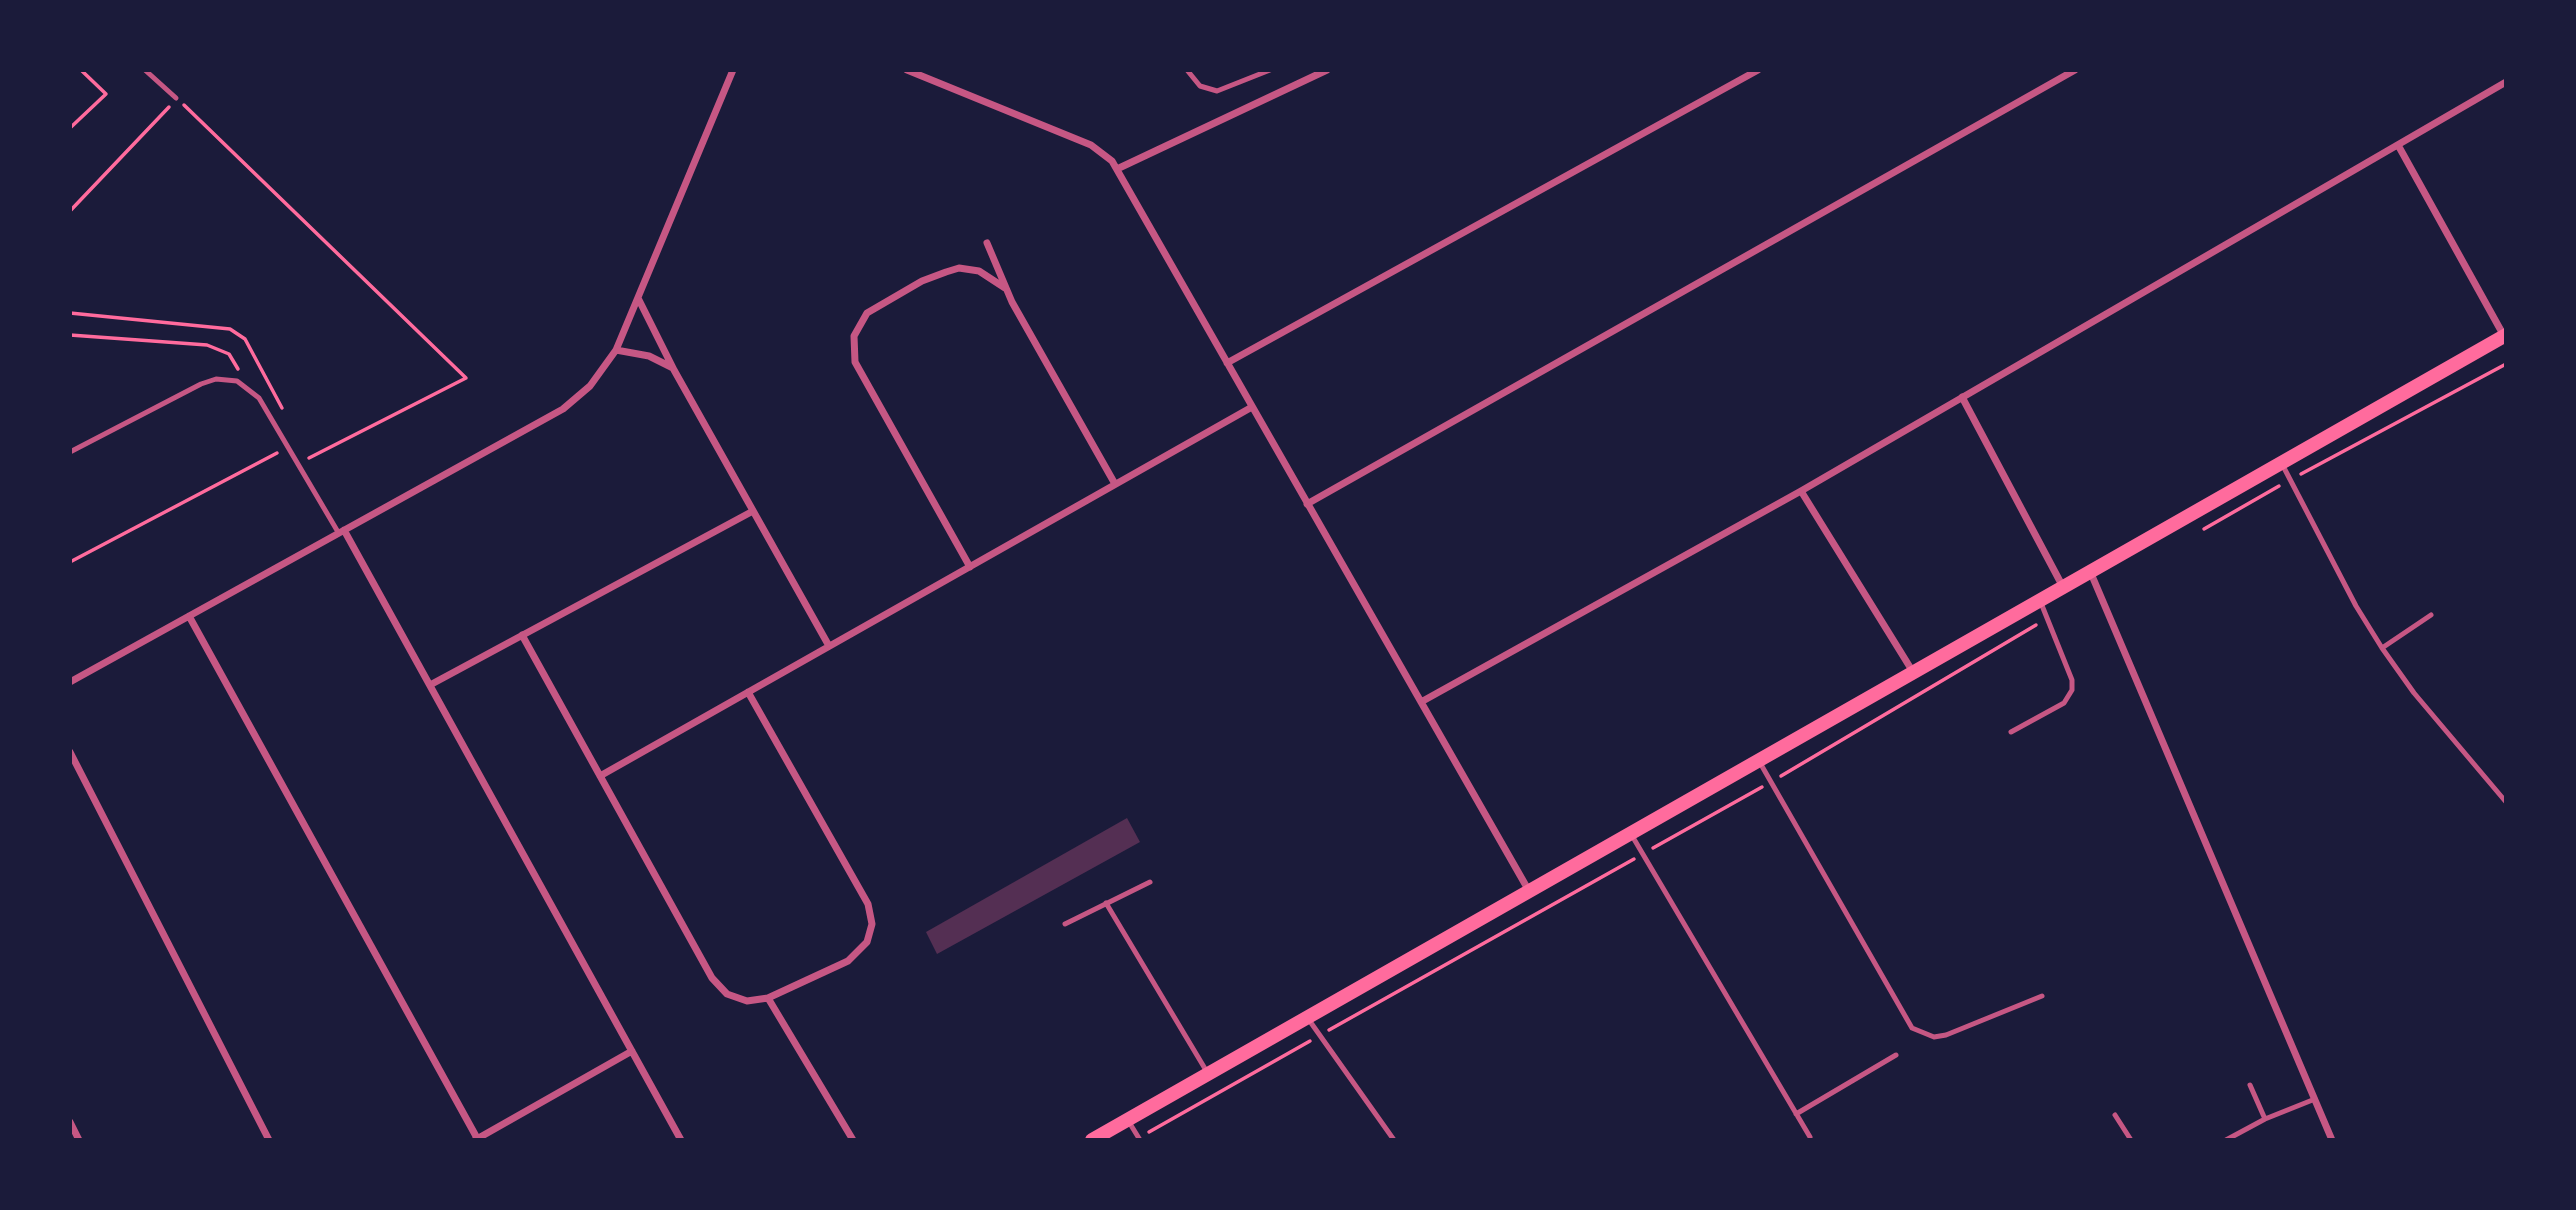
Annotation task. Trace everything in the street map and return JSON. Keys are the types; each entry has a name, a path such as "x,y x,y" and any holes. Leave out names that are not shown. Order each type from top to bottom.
{"main road":[{"path":"1092,1140 2090,571 2283,464 2505,335"}],"street":[{"path":"70,682 563,408 590,386 616,351 733,70"},
{"path":"906,70 1091,145 1106,154 1529,892"},
{"path":"1117,169 1327,70"},
{"path":"1227,363 1758,70"},
{"path":"1307,504 2075,70"},
{"path":"1421,702 1801,491 2506,82"},
{"path":"2398,145 2505,335"},
{"path":"987,243 1005,288 1115,484"},
{"path":"970,567 855,362 854,336 867,313 922,281 946,272 959,268 979,271 1005,288"},
{"path":"638,298 674,370 829,646"},
{"path":"616,351 649,356 674,370"},
{"path":"1962,397 2063,587"},
{"path":"600,776 1252,407"},
{"path":"1801,491 1913,673"},
{"path":"430,685 753,511"},
{"path":"341,531 430,685 681,1140"},
{"path":"2090,571 2332,1140"},
{"path":"189,616 475,1139 632,1051"},
{"path":"522,635 718,986 736,999 747,1001 768,998 856,955 867,942 872,923 868,904 748,692"},
{"path":"70,752 269,1140"},
{"path":"768,998 853,1140"},
{"path":"70,1122 79,1140"}],"lane":[{"path":"145,70 176,98"},
{"path":"1187,70 1200,86 1217,91 1270,70"},
{"path":"70,452 209,381 223,379 243,384 259,398 341,531"},
{"path":"2283,464 2350,595 2382,648 2414,693 2506,802"},
{"path":"2011,732 2064,703 2072,690 2072,680 2040,600"},
{"path":"2382,648 2431,615"},
{"path":"1759,761 1912,1028 1934,1037 1946,1035 2042,996"},
{"path":"1631,834 1810,1138"},
{"path":"1065,924 1150,882"},
{"path":"1107,903 1208,1073"},
{"path":"1307,1017 1394,1140"},
{"path":"1796,1114 1896,1055"},
{"path":"2250,1084 2265,1119"},
{"path":"2226,1140 2265,1119 2315,1099"},
{"path":"2115,1115 2131,1140"},
{"path":"1128,1119 1139,1139"}],"path":[{"path":"70,128 106,94 81,70"},
{"path":"70,211 176,98 466,377 309,458 303,446"},
{"path":"70,313 230,329 245,339 283,411"},
{"path":"70,335 215,347 234,360 243,384"},
{"path":"2194,535 2506,364"},
{"path":"70,562 288,448"},
{"path":"1139,1139 1771,782 2047,618"}],"building":[{"path":"1127,818 1140,842 937,954 926,932"}]}
